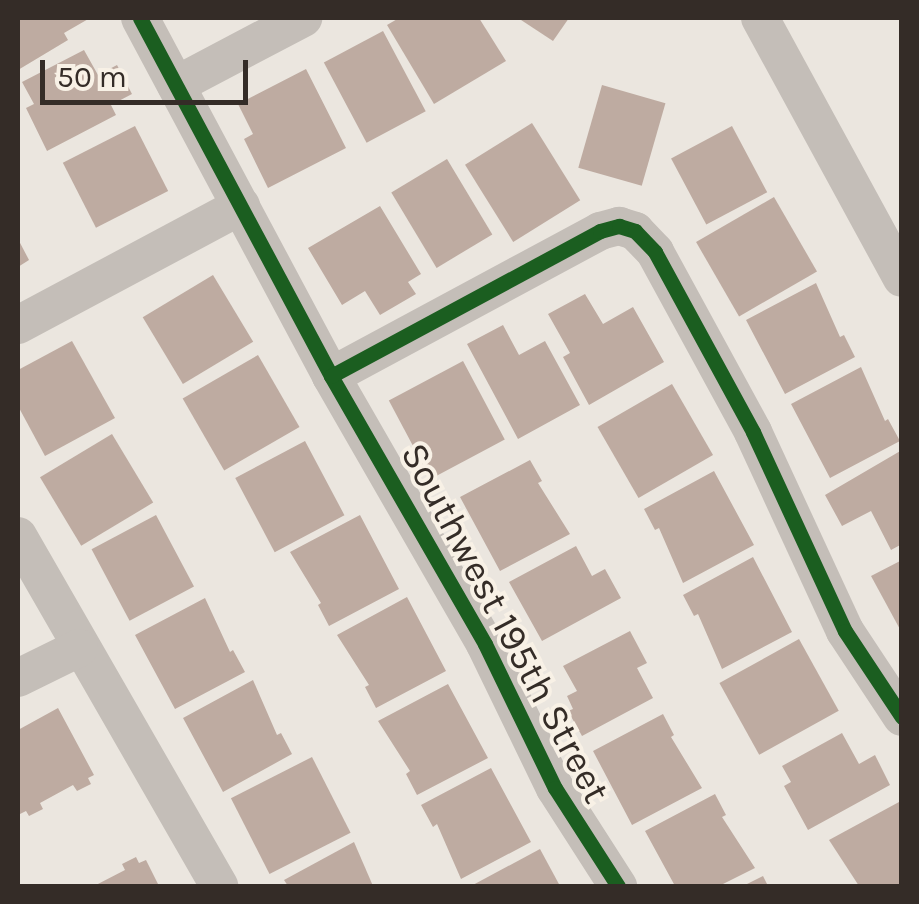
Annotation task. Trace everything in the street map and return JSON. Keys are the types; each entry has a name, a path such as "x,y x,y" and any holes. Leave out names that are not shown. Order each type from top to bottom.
{"street":[{"name":"Southwest 195th Street","path":"140,18 331,376 485,644 566,808 618,886"},
{"path":"176,86 303,18"},
{"path":"760,18 902,278"},
{"path":"18,325 240,206"},
{"path":"331,376 600,231 626,227 640,234 655,252 753,432 839,620 902,717"},
{"path":"18,536 218,886"},
{"path":"18,678 79,648"}],"building":[{"path":"18,18 90,18 64,33 68,40 18,70"},
{"path":"399,18 479,18 506,61 434,104 387,25"},
{"path":"518,18 569,18 553,41"},
{"path":"383,31 426,111 367,143 324,62"},
{"path":"84,50 98,75 117,65 132,94 111,105 116,115 47,151 26,108 34,104 22,82"},
{"path":"306,69 346,148 268,188 244,139 253,134 238,104"},
{"path":"602,85 665,103 642,186 578,168"},
{"path":"532,123 580,200 513,242 465,165"},
{"path":"135,126 168,191 96,228 63,163"},
{"path":"732,126 767,192 706,225 671,158"},
{"path":"447,159 492,234 437,268 391,192"},
{"path":"774,197 817,271 739,316 696,242"},
{"path":"380,206 421,274 408,282 416,294 380,315 365,291 342,305 308,248"},
{"path":"18,239 29,260 18,267"},
{"path":"213,275 253,342 183,384 143,317"},
{"path":"816,283 840,337 844,335 855,357 785,394 746,320"},
{"path":"585,294 603,324 633,307 664,362 589,405 563,357 570,353 548,314"},
{"path":"503,325 519,355 545,341 580,405 518,439 467,344"},
{"path":"72,341 115,418 45,456 18,406 18,370"},
{"path":"258,355 300,427 224,470 183,398"},
{"path":"463,361 505,440 431,479 389,400"},
{"path":"861,367 885,421 888,419 900,441 830,478 791,404"},
{"path":"672,384 713,455 639,498 598,427"},
{"path":"112,434 153,503 81,546 40,477"},
{"path":"305,441 344,515 275,552 235,478"},
{"path":"902,450 902,544 891,550 871,511 842,526 825,495"},
{"path":"530,460 542,481 538,483 570,534 500,571 460,497"},
{"path":"714,471 754,545 683,583 659,528 655,530 644,509"},
{"path":"156,515 194,587 130,621 92,549"},
{"path":"360,515 399,589 329,626 318,605 321,603 290,552"},
{"path":"576,546 592,576 605,569 621,598 542,641 509,582"},
{"path":"753,557 792,632 722,669 698,614 694,616 683,595"},
{"path":"902,560 902,633 871,576"},
{"path":"407,597 446,671 376,708 365,687 369,685 337,635"},
{"path":"205,598 230,652 233,650 245,672 175,709 135,635"},
{"path":"630,631 647,663 637,668 653,698 582,736 568,711 573,709 567,696 577,691 563,666"},
{"path":"799,639 839,711 759,755 719,683"},
{"path":"253,680 277,735 281,733 292,754 223,792 183,718"},
{"path":"448,684 488,758 417,795 406,774 410,771 378,721"},
{"path":"58,708 94,775 88,778 91,784 77,791 73,785 40,803 43,809 29,816 26,811 20,814 18,730"},
{"path":"663,714 674,735 671,737 702,788 632,825 593,751"},
{"path":"842,733 859,764 875,755 890,785 808,830 784,786 791,782 782,766"},
{"path":"312,757 351,833 270,874 231,798"},
{"path":"491,768 531,842 461,879 437,824 433,827 421,805"},
{"path":"715,794 726,815 722,817 755,868 719,886 675,886 645,831"},
{"path":"899,802 902,886 859,886 829,840"},
{"path":"354,842 373,886 288,886 284,880"},
{"path":"540,849 560,886 471,886"},
{"path":"136,857 139,863 146,860 159,886 94,886 125,870 122,864"},
{"path":"763,876 768,886 743,886"}],"cycle path":[{"path":"140,18 331,376 485,644 555,788 618,886"},
{"path":"331,376 600,231 619,226 635,231 655,252 753,432 845,631 902,717"}]}
